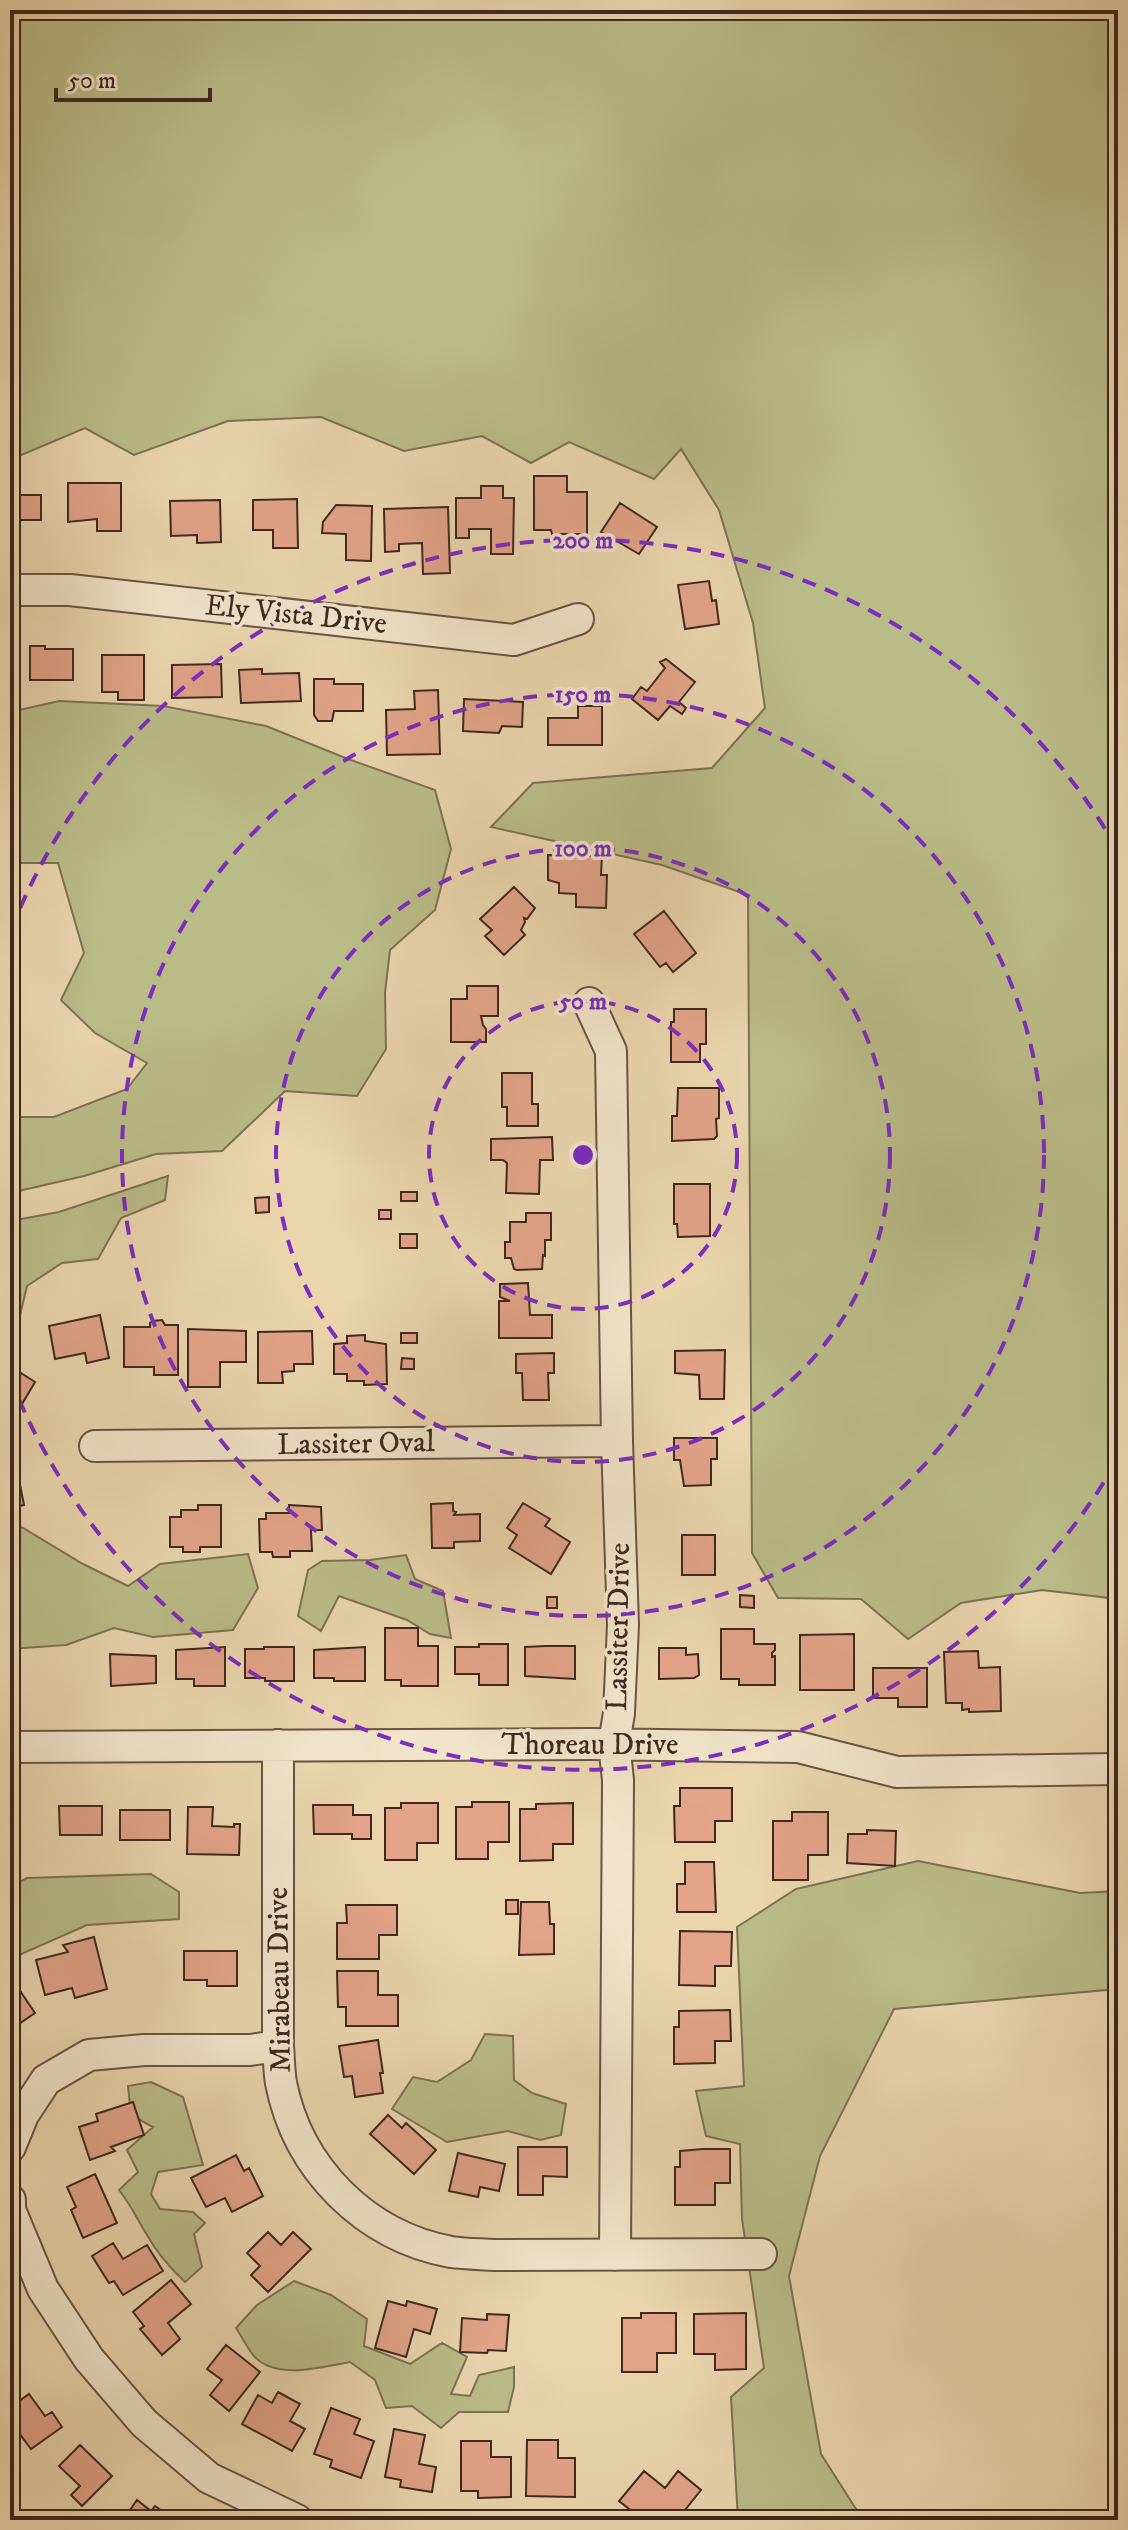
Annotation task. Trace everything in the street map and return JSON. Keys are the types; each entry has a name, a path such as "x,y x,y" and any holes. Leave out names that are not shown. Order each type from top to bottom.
{"street":[{"name":"Ely Vista Drive","path":"10,590 70,590 514,640 578,619"},
{"name":"Lassiter Drive","path":"589,1003 611,1051 623,1625 619,1713 614,1744 618,1780 615,2255"},
{"name":"Lassiter Oval","path":"95,1446 617,1441"},
{"name":"Thoreau Drive","path":"10,1747 614,1744 798,1747 897,1772 1118,1769"},
{"name":"Mirabeau Drive","path":"278,1745 278,2046 281,2083 294,2127 313,2163 343,2198 369,2219 398,2234 453,2252 495,2255 761,2254"},
{"path":"10,2147 23,2115 46,2080 89,2055 144,2050 250,2050 278,2046"},
{"path":"10,2200 10,2210 43,2289 89,2359 144,2423 209,2478 297,2520"}],"green space":[{"path":"10,10 1118,10 1118,1599 1042,1590 961,1603 908,1639 861,1599 778,1598 752,1553 748,895 662,865 491,827 533,783 712,768 765,708 753,623 719,510 681,449 654,479 569,442 531,463 482,436 404,451 321,417 228,421 134,455 85,428 19,456 10,454"},
{"path":"59,701 163,706 266,726 435,790 451,849 435,910 390,950 385,993 386,1049 357,1096 285,1091 222,1151 156,1154 84,1176 10,1193 10,1117 54,1117 127,1089 147,1063 95,1033 61,1000 84,953 58,863 10,863 10,712"},
{"path":"168,1176 165,1200 121,1218 98,1259 62,1263 27,1286 20,1315 10,1319 10,1221 59,1212"},
{"path":"10,1523 128,1586 160,1564 248,1554 258,1588 233,1630 153,1637 114,1628 66,1645 10,1649"},
{"path":"406,1555 415,1579 443,1591 451,1638 430,1634 407,1620 339,1596 321,1631 298,1616 308,1570 322,1561 370,1560"},
{"path":"918,1861 1080,1893 1118,1891 1118,1989 894,2009 820,2156 789,2276 821,2454 863,2520 738,2520 731,2397 764,2368 742,2219 740,2144 706,2136 696,2091 744,2086 737,1927 796,1889"},
{"path":"151,1874 179,1892 179,1919 87,1925 10,1959 10,1887 27,1878"},
{"path":"485,2034 513,2036 514,2080 532,2093 566,2104 561,2135 540,2140 508,2131 447,2142 392,2109 413,2077 437,2082 471,2060"},
{"path":"151,2082 183,2097 203,2165 158,2172 151,2194 160,2209 193,2212 205,2223 194,2234 202,2267 185,2282 155,2248 119,2190 138,2172 127,2150 153,2127 131,2115 128,2086"},
{"path":"294,2281 331,2295 367,2319 364,2346 410,2364 442,2343 467,2357 451,2394 470,2396 479,2375 514,2367 514,2387 508,2412 459,2412 441,2428 412,2406 386,2408 375,2380 350,2362 299,2370 273,2368 262,2363 253,2355 236,2328 257,2305"}],"building":[{"path":"534,476 567,476 567,492 587,492 587,534 552,534 551,530 534,530"},
{"path":"68,483 121,483 121,531 97,531 97,519 68,522"},
{"path":"481,486 503,486 503,498 514,498 513,554 491,554 491,529 469,529 469,538 456,538 456,498 481,498"},
{"path":"10,495 41,495 41,520 10,520"},
{"path":"297,499 298,548 273,548 273,530 253,530 253,500"},
{"path":"220,500 221,542 197,543 197,535 171,536 170,501"},
{"path":"620,503 657,527 639,554 601,532"},
{"path":"336,505 372,506 371,561 346,560 346,534 322,533 323,522"},
{"path":"448,507 450,573 423,574 422,543 399,544 399,551 385,552 384,509"},
{"path":"709,581 712,601 716,600 719,624 685,629 678,585"},
{"path":"15,645 17,700 10,700 10,646"},
{"path":"30,646 73,649 73,680 30,680"},
{"path":"102,655 144,655 144,700 118,700 118,692 102,692"},
{"path":"666,659 695,682 679,702 686,708 682,714 670,706 658,720 632,699 641,687 647,691 665,668 660,662"},
{"path":"221,664 222,697 172,698 172,665"},
{"path":"262,669 262,674 299,673 301,701 241,703 239,670"},
{"path":"314,679 334,679 334,684 363,684 363,711 334,711 332,721 318,721 314,715"},
{"path":"438,690 440,754 387,755 386,710 415,709 414,691"},
{"path":"464,699 523,702 522,727 502,726 499,733 463,731"},
{"path":"578,706 602,706 602,745 548,745 548,718 578,718"},
{"path":"548,855 602,856 601,875 607,875 606,908 576,907 576,894 559,893 559,883 548,880"},
{"path":"514,887 535,908 527,919 524,918 521,930 525,935 504,955 485,936 492,930 480,919"},
{"path":"664,911 696,953 673,972 666,963 660,967 634,934"},
{"path":"467,986 498,986 498,1016 481,1016 486,1029 486,1042 451,1042 451,999 467,999"},
{"path":"674,1009 706,1009 706,1044 700,1044 700,1062 671,1062"},
{"path":"502,1073 532,1073 532,1104 538,1104 538,1126 507,1126 507,1107 502,1107"},
{"path":"678,1088 719,1088 719,1118 716,1119 717,1136 714,1139 672,1141 672,1116 677,1116"},
{"path":"552,1137 553,1160 540,1160 539,1194 506,1193 507,1163 491,1160 491,1139"},
{"path":"674,1184 710,1184 710,1236 678,1237 677,1224 674,1224"},
{"path":"401,1192 417,1192 417,1201 401,1201"},
{"path":"269,1197 269,1212 256,1213 255,1198"},
{"path":"379,1210 391,1210 391,1219 379,1219"},
{"path":"526,1213 551,1213 551,1240 545,1240 542,1269 517,1270 511,1258 505,1258 505,1242 510,1242 510,1222 526,1222"},
{"path":"400,1234 417,1234 417,1248 400,1248"},
{"path":"528,1283 530,1315 552,1315 552,1338 499,1338 499,1301 510,1301 500,1297 500,1284"},
{"path":"100,1315 109,1358 87,1363 85,1353 55,1359 49,1326"},
{"path":"162,1320 165,1325 178,1325 178,1375 154,1375 154,1367 124,1367 124,1327 150,1327 153,1321"},
{"path":"188,1329 246,1331 246,1362 220,1362 220,1387 188,1387"},
{"path":"312,1331 313,1364 294,1364 294,1371 282,1372 283,1383 258,1383 258,1332"},
{"path":"401,1333 417,1333 417,1343 401,1343"},
{"path":"365,1335 365,1341 386,1344 387,1384 364,1385 364,1381 347,1381 347,1374 334,1374 334,1344 347,1343 347,1336"},
{"path":"725,1350 724,1399 700,1399 699,1375 675,1373 675,1351"},
{"path":"554,1353 554,1373 548,1373 549,1400 523,1400 522,1373 516,1373 516,1354"},
{"path":"402,1358 414,1359 414,1369 401,1369"},
{"path":"10,1366 35,1382 22,1404 12,1398 10,1401"},
{"path":"674,1438 717,1438 717,1459 711,1459 711,1485 684,1486 680,1460 674,1460"},
{"path":"16,1465 24,1505 10,1508 10,1466"},
{"path":"453,1503 454,1515 480,1514 480,1541 454,1542 454,1548 432,1548 431,1504"},
{"path":"523,1503 550,1519 545,1526 570,1542 551,1574 509,1548 517,1535 507,1528"},
{"path":"198,1505 221,1505 221,1547 200,1547 200,1552 183,1552 183,1547 170,1547 170,1517 181,1517 181,1510 198,1510"},
{"path":"289,1505 321,1507 322,1530 311,1530 312,1551 290,1551 290,1557 273,1557 272,1552 260,1552 259,1519 266,1519 266,1513 289,1513"},
{"path":"682,1535 715,1535 715,1575 682,1575"},
{"path":"740,1595 754,1596 754,1608 740,1607"},
{"path":"547,1597 557,1597 557,1608 547,1608"},
{"path":"385,1628 418,1628 418,1646 438,1646 438,1686 401,1686 401,1680 385,1680"},
{"path":"721,1629 754,1629 754,1644 775,1644 772,1657 775,1656 775,1685 739,1685 739,1679 721,1679"},
{"path":"854,1634 854,1690 800,1690 800,1635"},
{"path":"479,1644 508,1644 508,1685 479,1685 479,1674 455,1674 455,1647 479,1647"},
{"path":"575,1646 575,1679 525,1676 525,1647"},
{"path":"225,1647 225,1686 194,1686 194,1679 176,1679 176,1650"},
{"path":"294,1647 294,1681 245,1678 245,1649"},
{"path":"365,1647 365,1681 314,1678 314,1650"},
{"path":"659,1648 686,1648 686,1655 698,1654 699,1675 694,1678 659,1679"},
{"path":"978,1651 979,1668 1000,1667 1001,1711 969,1712 969,1709 962,1710 962,1703 946,1703 944,1652"},
{"path":"110,1654 156,1656 156,1683 111,1686"},
{"path":"873,1668 927,1668 927,1707 898,1707 898,1698 873,1698"},
{"path":"680,1788 732,1788 732,1821 715,1821 715,1842 675,1842 674,1806 680,1806"},
{"path":"472,1802 509,1802 509,1842 488,1842 488,1859 456,1859 456,1807 472,1807"},
{"path":"401,1803 438,1803 438,1843 417,1843 417,1860 385,1860 385,1808 401,1808"},
{"path":"573,1803 573,1844 553,1844 553,1860 520,1861 520,1809 536,1809 536,1804"},
{"path":"313,1805 353,1805 353,1815 371,1815 371,1839 352,1839 352,1834 314,1834"},
{"path":"59,1806 102,1806 102,1835 60,1835"},
{"path":"188,1807 213,1807 212,1826 234,1827 234,1824 240,1824 239,1855 187,1854"},
{"path":"120,1810 170,1810 170,1840 120,1840"},
{"path":"792,1812 828,1812 828,1855 808,1855 808,1880 773,1880 773,1821 792,1821"},
{"path":"867,1830 896,1831 895,1866 847,1863 848,1834 867,1834"},
{"path":"685,1862 714,1862 716,1912 677,1912 677,1884 685,1884"},
{"path":"506,1900 518,1900 518,1914 506,1914"},
{"path":"521,1902 549,1902 550,1924 554,1924 554,1954 519,1955"},
{"path":"346,1905 397,1905 397,1935 379,1935 379,1959 337,1959 337,1923 347,1923"},
{"path":"680,1931 732,1932 731,1966 715,1966 715,1986 679,1985"},
{"path":"94,1937 107,1989 75,1998 72,1988 45,1995 36,1960 68,1952 63,1945"},
{"path":"184,1951 237,1951 237,1986 207,1986 207,1980 184,1980"},
{"path":"337,1971 378,1971 378,1995 398,1995 398,2026 346,2026 346,2007 338,2007"},
{"path":"10,1976 35,2013 10,2030"},
{"path":"730,2010 731,2041 715,2041 715,2063 674,2064 674,2027 679,2027 679,2011"},
{"path":"378,2040 383,2093 355,2097 352,2076 344,2077 339,2046"},
{"path":"133,2102 144,2135 111,2147 115,2151 90,2160 79,2127 98,2121 96,2114"},
{"path":"388,2115 402,2128 406,2123 436,2150 414,2174 370,2134"},
{"path":"518,2147 567,2147 567,2177 543,2176 543,2195 518,2195"},
{"path":"730,2149 730,2183 715,2183 715,2205 675,2205 675,2167 680,2167 680,2151"},
{"path":"458,2153 505,2164 499,2191 480,2187 478,2197 449,2191"},
{"path":"236,2155 244,2171 249,2168 263,2196 232,2212 225,2198 206,2207 191,2178"},
{"path":"95,2174 117,2223 83,2238 71,2210 76,2207 67,2187"},
{"path":"268,2232 281,2245 293,2232 311,2249 268,2292 251,2275 260,2266 247,2253"},
{"path":"113,2243 123,2259 147,2245 163,2271 123,2295 114,2281 109,2283 92,2256"},
{"path":"171,2280 191,2304 168,2323 180,2339 162,2355 140,2329 144,2326 133,2312"},
{"path":"388,2301 406,2306 407,2301 437,2309 430,2334 414,2329 406,2357 375,2348"},
{"path":"641,2313 676,2313 676,2353 657,2353 657,2372 622,2372 622,2318 641,2318"},
{"path":"746,2313 746,2369 715,2370 715,2354 694,2354 694,2314"},
{"path":"487,2314 509,2315 506,2351 460,2352 462,2318 487,2320"},
{"path":"226,2345 260,2372 229,2411 210,2395 222,2380 207,2369"},
{"path":"278,2392 300,2404 290,2421 305,2429 292,2451 242,2424 258,2395 272,2403"},
{"path":"29,2394 45,2416 52,2412 62,2427 31,2449 10,2421 10,2408"},
{"path":"331,2408 360,2419 354,2434 374,2441 361,2478 330,2467 332,2460 314,2454"},
{"path":"394,2429 425,2435 419,2464 436,2467 432,2492 400,2487 401,2480 385,2477"},
{"path":"527,2440 558,2440 558,2458 575,2458 575,2497 526,2496"},
{"path":"461,2441 491,2441 491,2457 511,2457 511,2497 478,2498 478,2491 461,2491"},
{"path":"80,2445 112,2476 82,2506 71,2495 80,2486 59,2466"},
{"path":"644,2471 665,2488 678,2471 701,2490 677,2520 643,2520 619,2501"},
{"path":"137,2500 151,2511 155,2506 175,2520 123,2520"}]}
